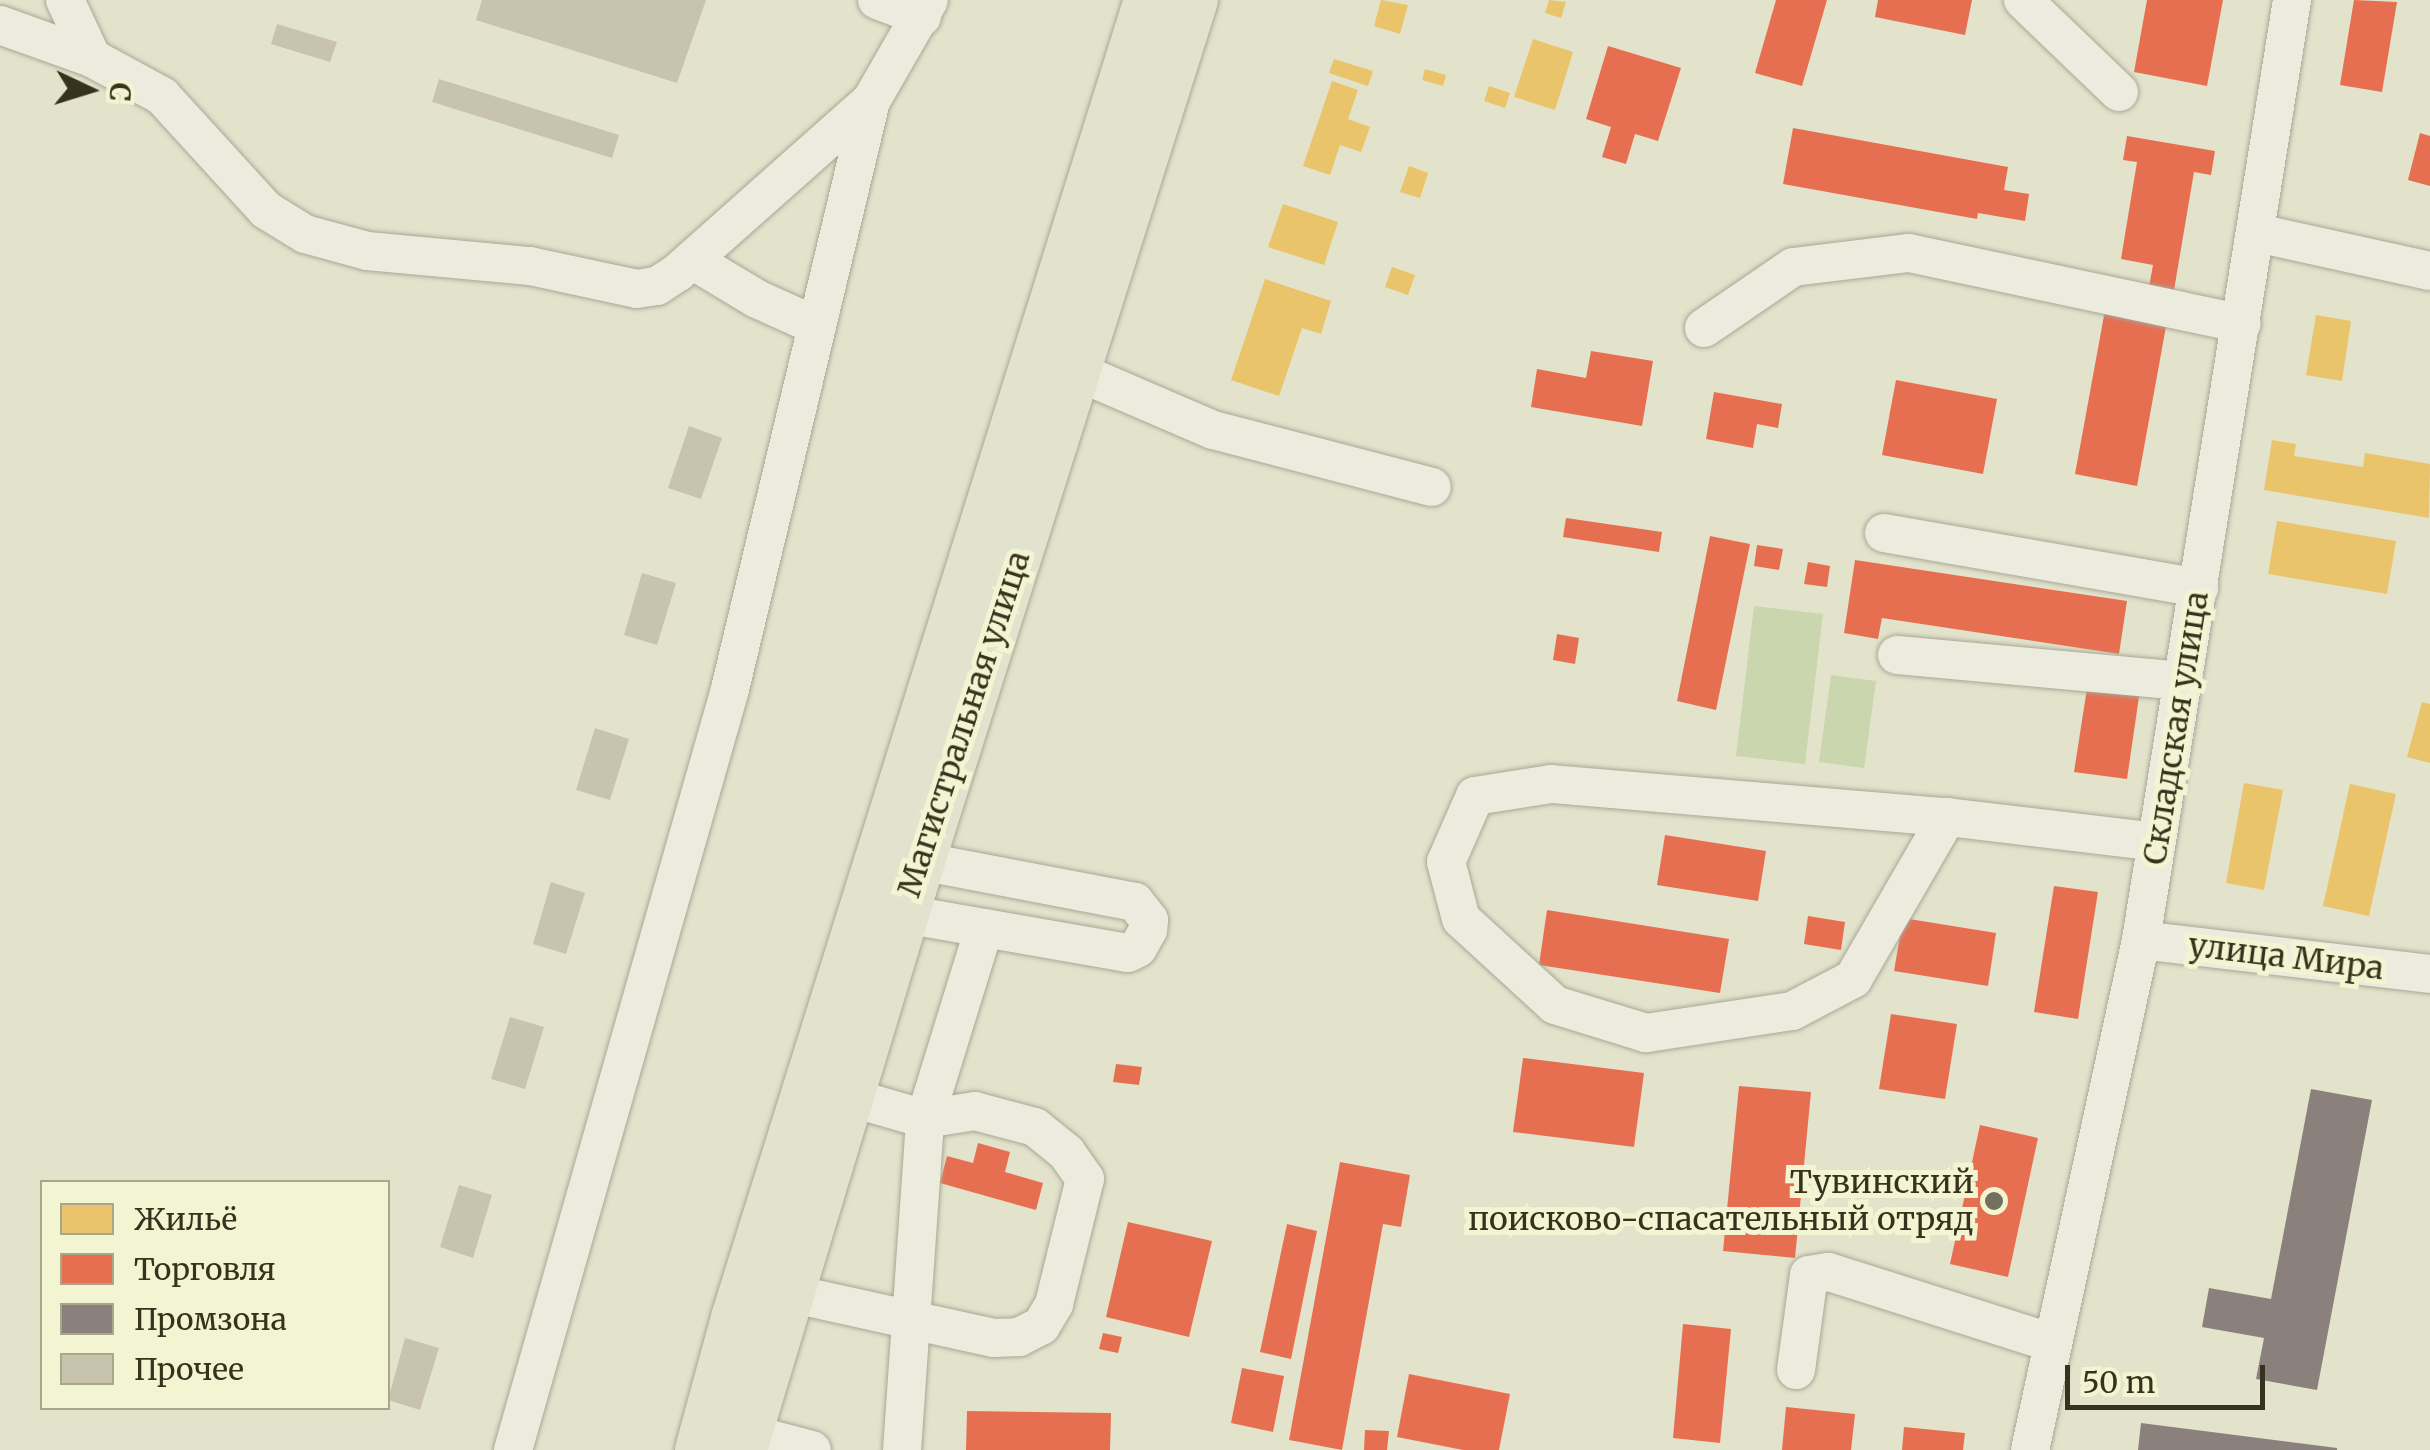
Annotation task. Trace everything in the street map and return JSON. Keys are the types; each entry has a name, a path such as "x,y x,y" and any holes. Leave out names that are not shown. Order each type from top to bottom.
{"main road":[{"name":"Магистральная улица","path":"699,1450 741,1299 1148,0"},
{"name":"Магистральная улица","path":"745,1442 920,862 1194,0"}],"street":[{"path":"65,0 92,58"},
{"path":"512,1450 730,689 871,102 926,9 876,0"},
{"path":"2023,0 2119,92"},
{"name":"Складская улица","path":"2030,1450 2141,940 2292,0"},
{"path":"0,25 92,58 162,96 266,210 304,234 367,251 530,266 637,289 658,286 692,260 871,102"},
{"path":"2256,232 2430,271"},
{"path":"1704,328 1792,267 1909,254 2242,324"},
{"path":"692,260 757,300 817,326"},
{"path":"1076,371 1213,430 1432,487"},
{"path":"1884,533 2199,588"},
{"path":"1897,655 2183,681"},
{"path":"1947,817 1853,979 1792,1012 1646,1033 1555,1006 1462,918 1446,862 1475,796 1550,784 1947,817 2157,842"},
{"path":"904,914 1128,952 1145,940 1148,920 1135,902 920,862"},
{"path":"902,1450 925,1120 984,928"},
{"name":"улица Мира","path":"2141,940 2430,974"},
{"path":"789,1293 994,1338 1019,1337 1041,1326 1054,1304 1084,1179 1067,1153 1035,1127 975,1111 925,1120 849,1097"},
{"path":"1796,1370 1809,1275 1829,1272 2053,1344"},
{"path":"745,1442 812,1450"}],"green space":[{"path":"1754,606 1823,614 1805,764 1736,756"},
{"path":"1831,675 1876,681 1864,768 1819,762"}],"building: Жильё":[{"path":"1381,0 1408,5 1400,34 1374,26"},
{"path":"1549,0 1566,2 1561,18 1545,13"},
{"path":"1533,39 1573,52 1555,110 1514,97"},
{"path":"1334,59 1373,71 1368,86 1329,73"},
{"path":"1425,69 1446,75 1443,86 1422,80"},
{"path":"1332,81 1358,90 1348,119 1370,127 1361,152 1340,145 1330,175 1303,166"},
{"path":"1489,86 1510,93 1505,108 1484,101"},
{"path":"1409,166 1428,173 1420,198 1400,192"},
{"path":"1283,204 1338,222 1324,265 1268,247"},
{"path":"1392,267 1415,275 1408,295 1385,287"},
{"path":"1265,279 1331,301 1321,334 1302,328 1279,396 1231,380"},
{"path":"2316,315 2351,321 2342,381 2306,375"},
{"path":"2272,440 2296,444 2294,456 2363,467 2365,453 2430,464 2429,518 2264,490"},
{"path":"2277,521 2396,541 2387,594 2268,574"},
{"path":"2422,702 2430,704 2430,763 2407,757"},
{"path":"2244,783 2283,790 2264,890 2226,883"},
{"path":"2350,784 2396,794 2369,916 2323,906"}],"building: Торговля":[{"path":"1776,0 1827,0 1802,86 1755,73"},
{"path":"1878,0 1972,0 1965,35 1875,17"},
{"path":"2147,0 2223,0 2207,86 2134,72"},
{"path":"2354,0 2397,2 2382,92 2340,85"},
{"path":"1608,46 1681,68 1658,141 1635,134 1626,164 1602,157 1611,127 1586,119"},
{"path":"1793,128 2008,167 2004,190 2029,194 2025,221 1978,213 1977,219 1783,184"},
{"path":"2420,133 2430,136 2430,186 2408,180"},
{"path":"2127,136 2215,151 2211,175 2194,172 2173,296 2148,292 2153,265 2121,259 2137,162 2123,160"},
{"path":"2105,310 2167,321 2137,486 2075,474"},
{"path":"1591,351 1653,361 1642,426 1531,407 1537,369 1586,378"},
{"path":"1896,380 1997,399 1983,474 1882,455"},
{"path":"1714,392 1782,404 1778,428 1757,424 1753,448 1706,439"},
{"path":"1566,518 1662,532 1659,552 1563,537"},
{"path":"1710,536 1750,544 1716,710 1677,701"},
{"path":"1757,545 1783,549 1779,570 1754,566"},
{"path":"1855,560 2127,601 2119,654 1882,618 1878,639 1844,633"},
{"path":"1808,562 1830,566 1827,587 1804,584"},
{"path":"1557,634 1579,638 1575,664 1553,660"},
{"path":"2088,682 2140,690 2127,779 2074,772"},
{"path":"1665,835 1766,851 1758,901 1657,885"},
{"path":"2054,886 2098,892 2078,1019 2034,1012"},
{"path":"1547,910 1729,939 1720,993 1539,965"},
{"path":"1808,916 1845,922 1841,950 1804,944"},
{"path":"1903,918 1996,933 1988,986 1894,971"},
{"path":"1891,1014 1957,1024 1945,1099 1879,1089"},
{"path":"1523,1058 1644,1073 1634,1147 1513,1132"},
{"path":"1116,1064 1142,1067 1139,1085 1113,1082"},
{"path":"1739,1086 1811,1092 1795,1258 1723,1251"},
{"name":"Тувинский поисково-спасательный отряд","path":"1980,1125 2038,1138 2008,1277 1950,1264"},
{"path":"978,1143 1010,1152 1005,1172 1043,1183 1036,1210 940,1183 947,1156 973,1163"},
{"path":"1340,1162 1410,1175 1401,1227 1383,1224 1342,1450 1289,1440"},
{"path":"1128,1222 1212,1241 1189,1337 1106,1317"},
{"path":"1287,1224 1317,1231 1291,1359 1260,1352"},
{"path":"1683,1324 1731,1329 1720,1443 1673,1438"},
{"path":"1103,1333 1122,1337 1118,1353 1099,1349"},
{"path":"1242,1368 1284,1376 1273,1432 1231,1423"},
{"path":"1409,1374 1510,1394 1499,1450 1463,1450 1397,1437"},
{"path":"1786,1407 1855,1414 1851,1450 1782,1450"},
{"path":"967,1411 1111,1413 1110,1450 966,1450"},
{"path":"1904,1427 1965,1433 1963,1450 1902,1450"},
{"path":"1365,1430 1389,1431 1387,1450 1364,1450"}],"building: Промзона":[{"path":"2311,1089 2372,1100 2317,1390 2256,1379 2264,1338 2202,1327 2209,1288 2271,1299"},
{"path":"2141,1423 2337,1448 2337,1450 2138,1450"}],"building: Прочее":[{"path":"482,0 706,0 677,83 476,20"},
{"path":"277,24 337,42 330,62 271,44"},
{"path":"439,79 619,135 612,158 432,102"},
{"path":"689,426 722,438 701,499 668,488"},
{"path":"642,573 676,583 657,645 624,635"},
{"path":"595,728 629,739 610,800 576,790"},
{"path":"551,882 585,893 566,954 533,944"},
{"path":"510,1017 544,1027 525,1089 491,1079"},
{"path":"459,1185 492,1195 473,1258 440,1247"},
{"path":"405,1338 439,1348 420,1410 390,1401"}],"place":[{"name":"Тувинский поисково-спасательный отряд","path":"1994,1201"}]}
